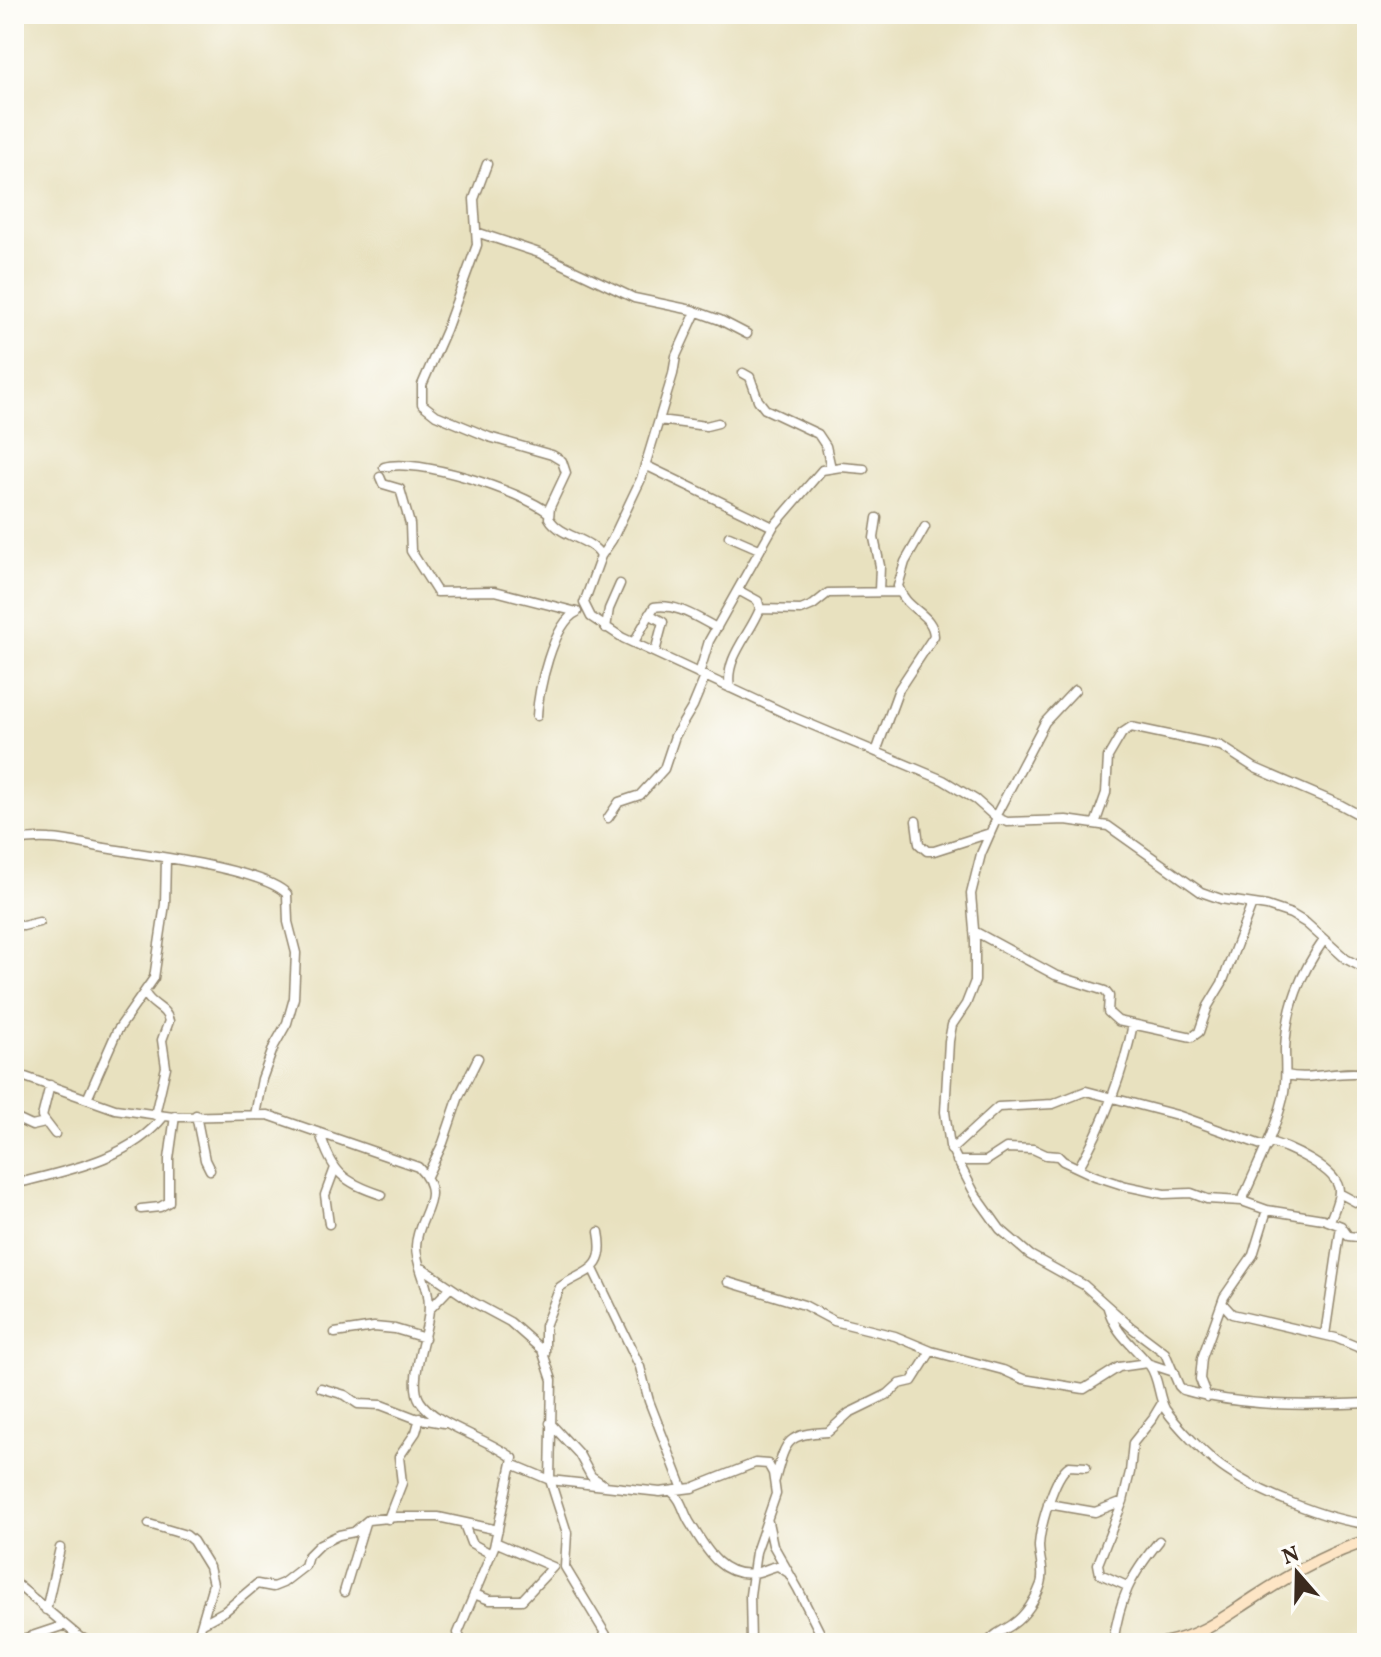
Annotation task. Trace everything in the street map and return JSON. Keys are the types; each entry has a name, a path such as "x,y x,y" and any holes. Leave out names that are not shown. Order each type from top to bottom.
{"street":[{"path":"487,164 474,199 477,245 422,385 422,404 436,415 479,433 552,455 562,461 566,473 549,513"},
{"path":"476,232 539,253 634,298 677,305 720,320 747,334"},
{"path":"582,611 601,556 632,501 676,356 696,312"},
{"path":"743,373 752,380 758,400 765,409 818,434 826,446 831,468"},
{"path":"659,420 706,426 718,423"},
{"path":"645,465 773,527"},
{"path":"384,467 413,467 496,485 526,498 549,513 554,526 596,548 601,556"},
{"path":"608,818 619,802 640,795 664,769 675,736 693,706 702,676 703,655 773,527 822,470 864,469"},
{"path":"380,477 383,484 400,489 410,524 411,551 437,592 495,591 582,611 606,628 702,676 943,780 976,800 996,818 1016,823 1066,820 1108,826 1201,892 1227,901 1278,908 1291,914 1306,923 1346,959 1367,970"},
{"path":"877,518 874,538 880,566 879,591"},
{"path":"876,752 899,689 934,636 929,620 909,606 900,592 900,577 905,562 925,527"},
{"path":"729,536 759,549"},
{"path":"606,628 609,609 620,584"},
{"path":"730,688 728,675 734,657 760,609 758,601 738,590"},
{"path":"760,609 801,610 828,593 900,592"},
{"path":"634,642 654,607 671,606 717,628"},
{"path":"537,716 540,686 561,627 570,615 582,611"},
{"path":"649,614 663,622 655,652"},
{"path":"1075,690 1045,722 981,854 970,908 974,931 975,981 966,1004 952,1025 949,1041 945,1112 951,1150 975,1194 1000,1229 1030,1255 1084,1285 1165,1353 1180,1388 1207,1397 1313,1405 1367,1403"},
{"path":"1095,824 1106,793 1108,757 1122,733 1131,727 1221,746 1255,768 1367,819"},
{"path":"916,821 917,838 927,851 991,833"},
{"path":"14,842 28,839 73,841 166,858 229,870 277,887 287,894 288,922 296,953 294,998 287,1023 274,1046 262,1079 255,1115"},
{"path":"88,1097 117,1031 154,978 165,904 166,858"},
{"path":"974,931 1055,975 1105,991 1109,996 1106,1008 1118,1021 1187,1038 1196,1036 1205,1021 1208,1006 1222,983 1252,904"},
{"path":"14,925 39,922"},
{"path":"1242,1201 1268,1145 1284,1095 1286,1028 1295,991 1324,940"},
{"path":"14,1194 16,1183 107,1157 143,1136 160,1115 166,1067 162,1040 169,1021 166,1012 151,1003 145,993"},
{"path":"1079,1167 1096,1134 1123,1063 1133,1024"},
{"path":"427,1176 478,1058"},
{"path":"1286,1075 1301,1078 1336,1072 1367,1074"},
{"path":"14,1073 115,1109 175,1116 268,1115 418,1167 427,1176 432,1193 416,1249 429,1290 429,1310 415,1389 421,1402 445,1423"},
{"path":"50,1085 42,1117 55,1134"},
{"path":"951,1150 998,1107 1053,1104 1086,1091 1177,1115 1268,1145 1285,1146 1303,1155 1335,1181 1339,1193 1330,1221"},
{"path":"196,1115 210,1170"},
{"path":"141,1209 160,1207 169,1202 170,1150 175,1116"},
{"path":"17,1119 32,1126 45,1123"},
{"path":"320,1133 335,1168 345,1179 382,1195"},
{"path":"957,1161 979,1162 1002,1149 1030,1149 1058,1156 1095,1176 1141,1190 1164,1194 1182,1191 1218,1200 1242,1201 1267,1210 1330,1221 1341,1226 1348,1236 1367,1238"},
{"path":"329,1224 325,1191 335,1168"},
{"path":"1339,1193 1367,1208"},
{"path":"1207,1397 1200,1379 1201,1362 1228,1290 1253,1255 1267,1210"},
{"path":"1325,1335 1341,1226"},
{"path":"546,1358 545,1326 560,1287 593,1269 600,1254 599,1232"},
{"path":"422,1267 450,1288 524,1332 541,1347 552,1380 550,1480 567,1533 564,1560 567,1574 610,1642"},
{"path":"593,1269 640,1367 649,1401 683,1489"},
{"path":"728,1282 804,1305 834,1321 895,1336 931,1351 1003,1370 1037,1383 1084,1389 1095,1385 1119,1367 1147,1363 1174,1372"},
{"path":"429,1310 450,1288"},
{"path":"1222,1303 1232,1314 1325,1335 1367,1351"},
{"path":"1108,1307 1118,1332 1154,1374 1162,1403 1173,1420 1209,1456 1239,1478 1325,1514 1367,1524"},
{"path":"335,1333 374,1327 395,1329 425,1338"},
{"path":"775,1480 783,1452 794,1436 813,1431 828,1432 849,1413 888,1394 899,1384 912,1381 931,1351"},
{"path":"321,1388 345,1395 358,1404 381,1405 445,1423 483,1438 512,1456 495,1542 458,1633 462,1643"},
{"path":"1127,1586 1100,1574 1097,1568 1123,1501 1133,1443 1162,1403"},
{"path":"388,1519 402,1483 399,1457 416,1432 420,1418"},
{"path":"550,1423 579,1454 591,1476 606,1486"},
{"path":"512,1464 550,1480 671,1491 720,1478 755,1463 768,1464 775,1480 776,1494 760,1534 753,1573 751,1643"},
{"path":"988,1643 1024,1615 1040,1585 1043,1573 1039,1544 1048,1504 1063,1470 1076,1465 1086,1467"},
{"path":"671,1491 678,1497 689,1522 718,1563 732,1572 753,1573 778,1566 787,1572"},
{"path":"1048,1504 1095,1512 1123,1501"},
{"path":"203,1623 225,1611 257,1584 273,1587 283,1583 305,1566 308,1556 320,1544 354,1532 365,1522 438,1517 498,1530"},
{"path":"768,1519 773,1545 825,1643"},
{"path":"344,1592 365,1522"},
{"path":"149,1524 186,1535 205,1557 213,1584 196,1643"},
{"path":"464,1524 471,1543 491,1554"},
{"path":"1113,1643 1118,1612 1127,1586 1159,1541"},
{"path":"1165,1643 1202,1633 1297,1572 1349,1546 1367,1541"},
{"path":"495,1542 567,1574"},
{"path":"46,1610 60,1548"},
{"path":"474,1594 490,1600 522,1600 553,1567"},
{"path":"15,1583 85,1641"},
{"path":"14,1642 65,1625"}]}
